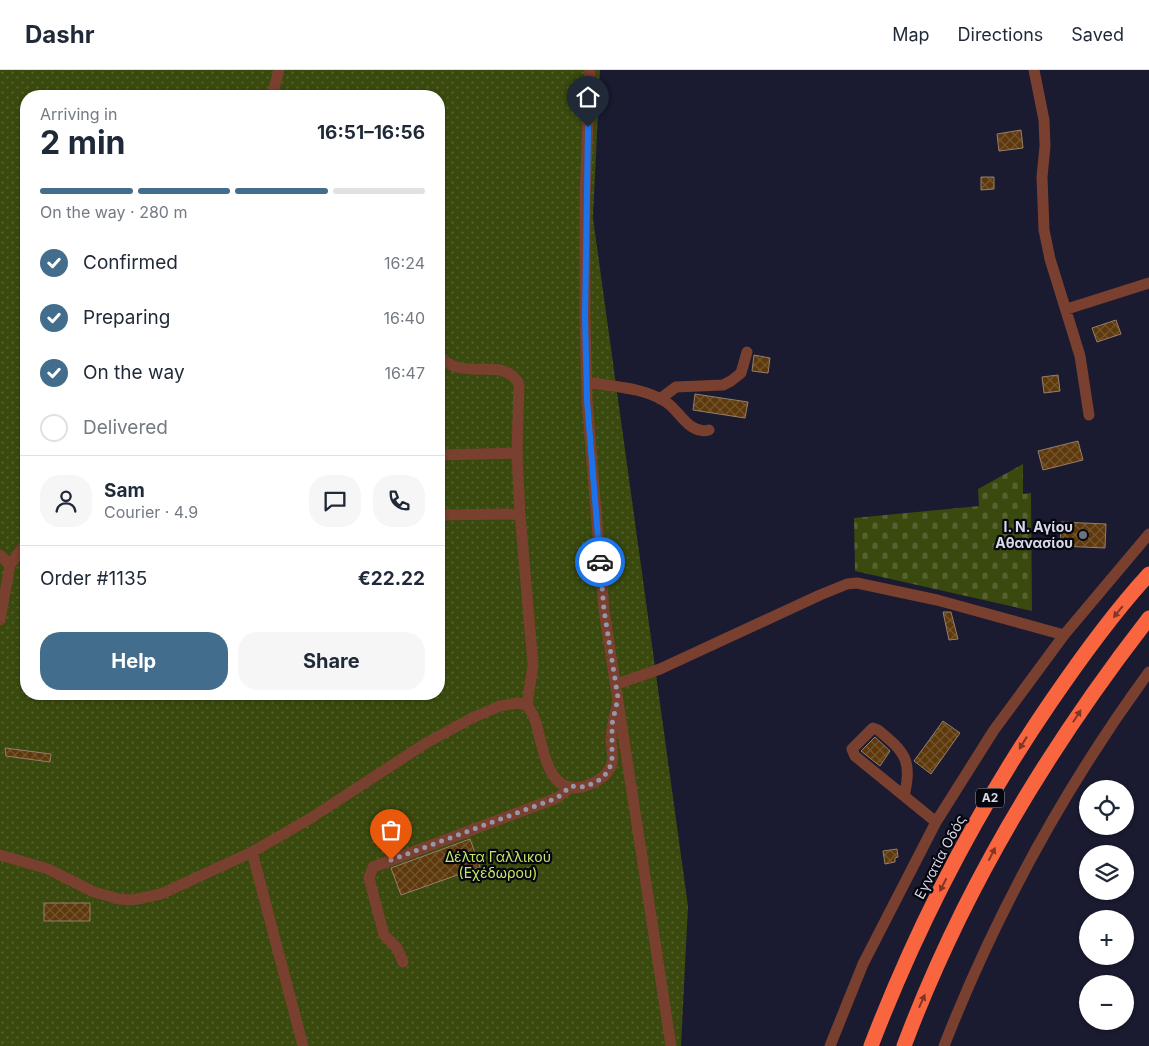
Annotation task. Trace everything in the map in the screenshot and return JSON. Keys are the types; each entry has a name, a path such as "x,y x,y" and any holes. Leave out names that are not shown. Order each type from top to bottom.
{"highway":[{"name":"Εγνατία Οδός","path":"871,1046 916,939 968,836 1025,740 1078,661 1149,574"},
{"name":"Α2","path":"904,1046 940,960 994,850 1046,763 1100,681 1149,618"}],"street":[{"path":"274,90 280,70"},
{"path":"590,70 585,205 587,382 604,610 617,684 671,1046"},
{"path":"1034,70 1044,120 1045,146 1042,206 1050,259 1080,356 1089,415"},
{"path":"1067,309 1149,283"},
{"path":"660,398 676,387 723,385 731,381 741,373 748,352"},
{"path":"445,362 462,370 500,370 515,376 519,384 517,453 520,514 533,665 527,705 537,725 546,764 553,775 571,786 585,787 598,781 608,772 612,761 612,724 618,698"},
{"path":"587,382 650,393 668,402 694,428 702,432 709,430"},
{"path":"445,455 517,453"},
{"path":"445,514 520,514"},
{"path":"830,1046 863,964 936,822 994,730 1064,635 1149,534"},
{"path":"0,620 10,565 20,551"},
{"path":"0,555 10,565"},
{"path":"617,684 660,669 847,584 857,583 938,600 1064,635"},
{"path":"944,1046 964,995 1016,884 1096,749 1149,672"},
{"path":"0,855 48,868 94,892 132,900 161,894 252,852 311,818 426,744 472,718 500,706 517,703 527,705"},
{"path":"904,796 909,775 902,753 878,730 873,728 854,746 852,752 904,796 936,822"},
{"path":"403,962 396,948 384,935 369,878 373,867 557,798 571,786"},
{"path":"252,852 303,1046"}],"green space":[{"name":"Δέλτα Γαλλικού (Εχέδωρου)","path":"0,70 600,70 593,218 688,906 681,1046 0,1046"},
{"path":"1023,464 1023,494 1031,493 1032,611 855,571 854,518 979,506 978,489"}],"building":[{"path":"1021,130 1023,148 999,151 997,134"},
{"path":"981,177 994,177 994,189 981,190"},
{"path":"1116,320 1121,334 1097,342 1092,328"},
{"path":"754,355 770,358 768,373 752,371"},
{"path":"1058,375 1060,391 1044,393 1042,377"},
{"path":"695,394 748,402 745,418 693,410"},
{"path":"1078,441 1083,460 1043,470 1038,451"},
{"name":"Ι. Ν. Αγίου Αθανασίου","path":"1061,522 1106,524 1105,548 1060,546"},
{"path":"943,612 951,612 958,639 949,640"},
{"path":"943,721 960,733 931,774 914,761"},
{"path":"875,737 890,751 880,766 861,751"},
{"path":"5,748 51,754 50,762 6,756"},
{"path":"470,839 480,867 401,895 391,868"},
{"path":"897,849 898,857 895,858 895,862 885,864 883,851"},
{"path":"44,903 90,903 90,921 44,921"}],"way so far":[{"path":"391,860 557,798 571,786 585,787 598,781 608,772 612,761 612,724 618,698 604,610 600,562"}],"place":[{"name":"Ι. Ν. Αγίου Αθανασίου","path":"1083,535"}],"route":[{"path":"588,127 585,196 587,400 600,562"}]}
